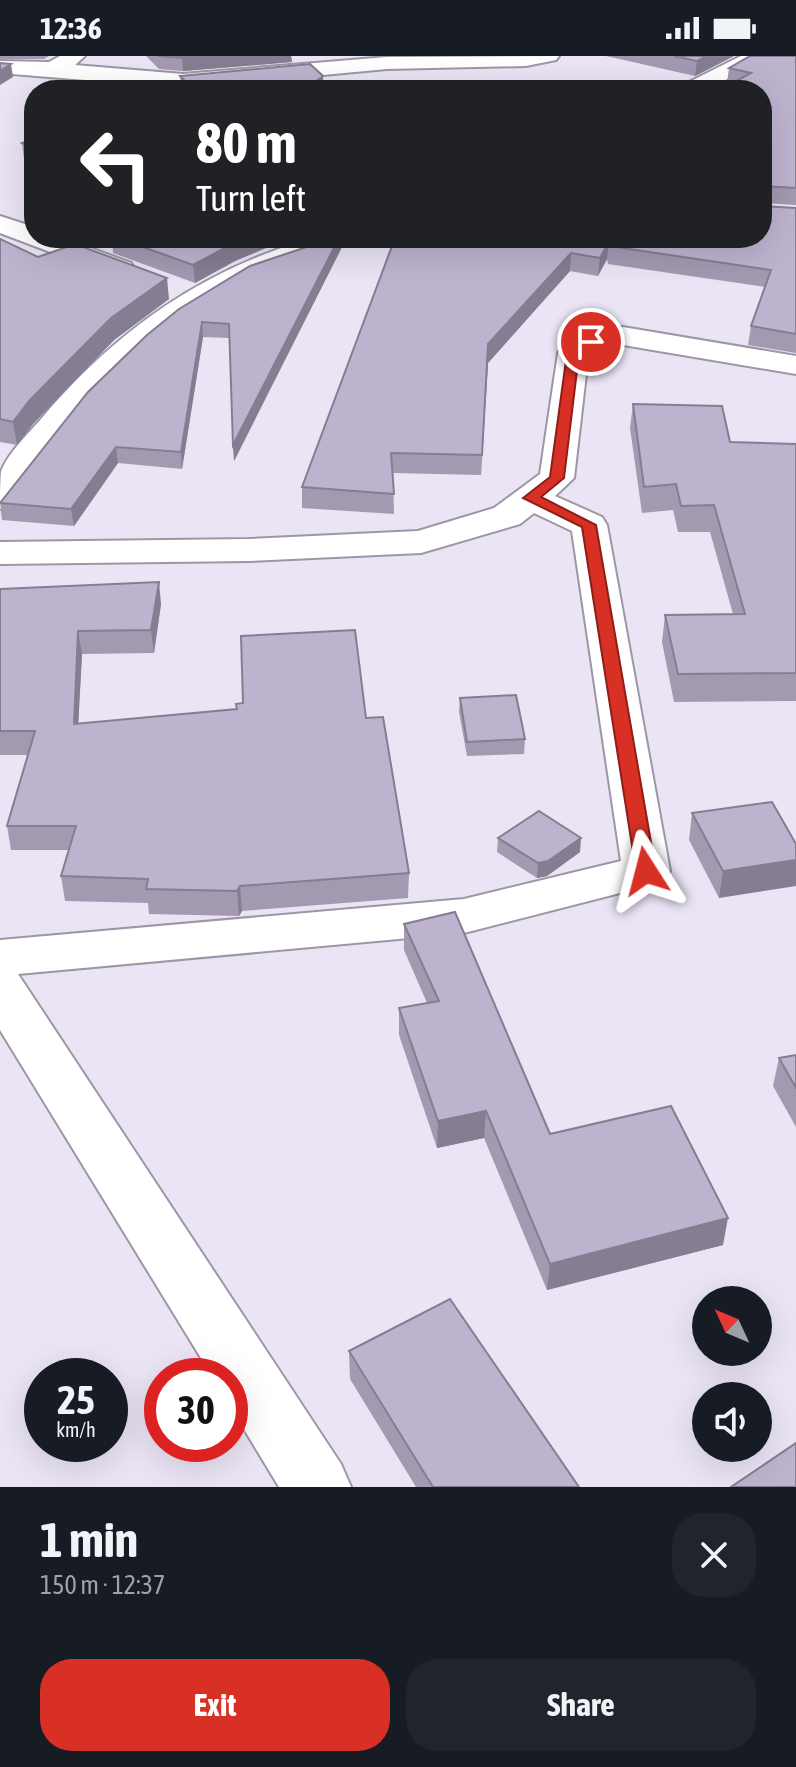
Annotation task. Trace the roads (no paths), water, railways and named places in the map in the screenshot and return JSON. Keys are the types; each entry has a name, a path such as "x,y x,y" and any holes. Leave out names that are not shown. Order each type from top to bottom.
{"street":[{"path":"53,69 75,56"},
{"path":"194,80 387,63 526,60 549,56"},
{"path":"710,80 757,56"},
{"path":"0,67 172,80"},
{"path":"0,224 24,233"},
{"path":"65,248 140,276"},
{"path":"0,498 39,439 100,372 156,325 225,280 309,248"},
{"path":"169,287 198,297"},
{"path":"0,553 249,550 421,542 507,516 557,478 573,353 591,342 623,336 796,365"},
{"path":"0,958 464,916 646,871 589,525 531,498"},
{"path":"0,987 317,1487"}]}
